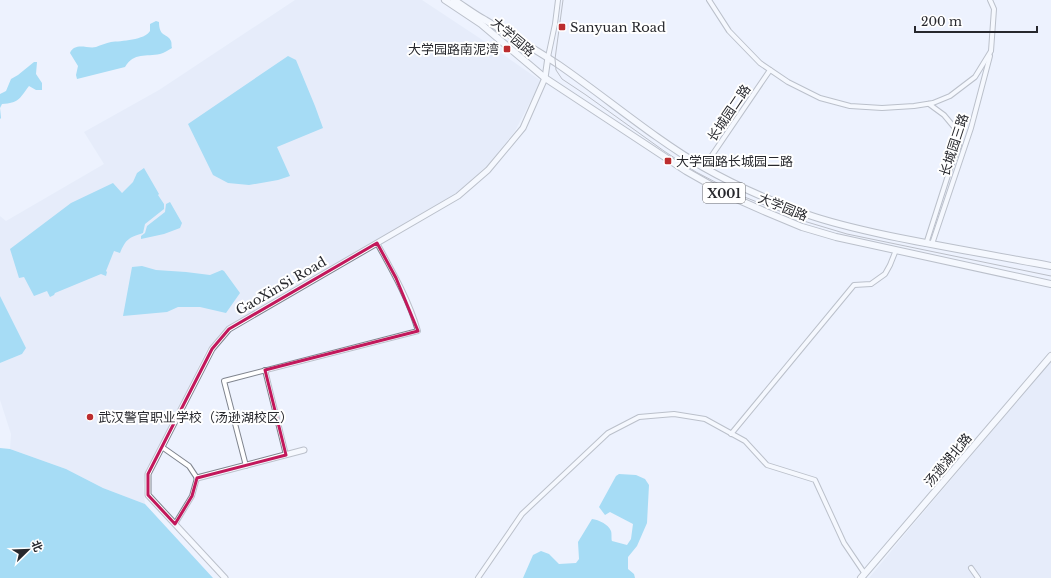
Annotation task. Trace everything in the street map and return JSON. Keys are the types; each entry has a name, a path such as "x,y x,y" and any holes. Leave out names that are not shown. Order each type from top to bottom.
{"main road":[{"name":"大学园路","path":"445,0 481,24 545,78 686,171 730,196 802,227 836,237 1051,284"},
{"name":"大学园路","path":"454,0 484,20 548,57 641,126 704,167 752,192 807,215 852,228 929,244 1051,266"},
{"name":"汤逊湖北路","path":"863,576 1051,356"}],"street":[{"path":"548,57 558,0"},
{"path":"709,0 729,31 760,63 788,82 820,98 850,106 882,108 914,106 928,104 950,96 975,77 991,51"},
{"name":"长城园三路","path":"929,244 971,128 991,51 994,9 990,0"},
{"name":"GaoXinSi Road","path":"225,578 148,495 148,474 212,349 229,329 458,196 488,170 523,128 545,78 548,57"},
{"name":"长城园二路","path":"704,167 770,70"},
{"name":"长城园三路","path":"928,104 944,115 954,127 959,138 959,146 951,166 929,244"},
{"path":"246,466 224,381 418,331 414,315 377,243"},
{"path":"731,434 854,285 871,284 885,274 896,250"},
{"path":"265,370 286,455"},
{"path":"478,578 522,514 608,433 639,417 674,414 705,419 745,441 767,465 815,480 844,543 863,576"},
{"path":"162,447 189,466 198,478"},
{"path":"198,478 304,450"},
{"path":"175,524 192,496 198,478"},
{"path":"971,568 978,578"}],"highlighted area":[{"path":"377,243 396,278 418,331 265,370 286,455 197,478 192,496 175,524 148,495 148,474 212,349 229,329"}],"shaded area":[{"path":"295,0 422,0 541,81 515,131 489,164 451,198 220,334 205,352 194,377 146,471 143,486 145,504 103,488 66,469 10,449 11,434 0,400 0,363 22,354 26,348 0,296 0,216 6,221 104,164 84,132 159,90"},
{"path":"1051,361 1051,578 869,578 906,533"}],"water":[{"path":"156,21 159,22 160,31 170,39 172,48 160,54 136,57 132,59 125,67 77,79 76,75 78,66 70,53 72,50 78,47 96,47 105,43 138,38 147,34 150,31 150,24"},
{"path":"288,56 296,60 323,128 277,147 290,176 278,180 249,185 228,183 213,175 188,124"},
{"path":"34,62 37,62 36,74 42,83 42,90 36,90 29,86 18,100 12,103 2,104 0,108 0,94 6,91 11,79"},
{"path":"144,168 164,204 164,209 145,224 143,233 128,240 120,253 114,251 106,271 106,276 101,274 55,293 50,297 47,291 34,296 24,277 19,278 10,249 71,203 113,183 122,193 133,182 137,173"},
{"path":"170,202 182,223 180,228 164,234 141,239 141,236 145,233 147,226 165,212 166,204"},
{"path":"142,266 156,270 210,275 222,270 240,293 226,313 200,307 178,307 167,312 123,316 132,267"},
{"path":"0,296 26,348 22,354 0,363"},
{"path":"0,448 10,449 66,469 103,488 145,504 213,578 0,578"},
{"path":"619,474 636,475 645,479 649,485 647,523 637,546 628,557 628,569 634,574 635,578 523,578 533,555 541,551 549,554 559,564 576,563 579,559 578,542 592,519 600,521 608,526 611,531 612,541 627,545 631,539 633,524 610,512 605,515 599,507 616,476"}],"tram line":[{"path":"563,0 555,59 556,70 562,79 696,172 742,196 807,222 847,234 1051,276"}],"place":[{"name":"Sanyuan Road","path":"562,27"},
{"name":"大学园路南泥湾","path":"507,49"},
{"name":"大学园路长城园二路","path":"668,161"},
{"name":"武汉警官职业学校（汤逊湖校区）","path":"90,417"}]}
